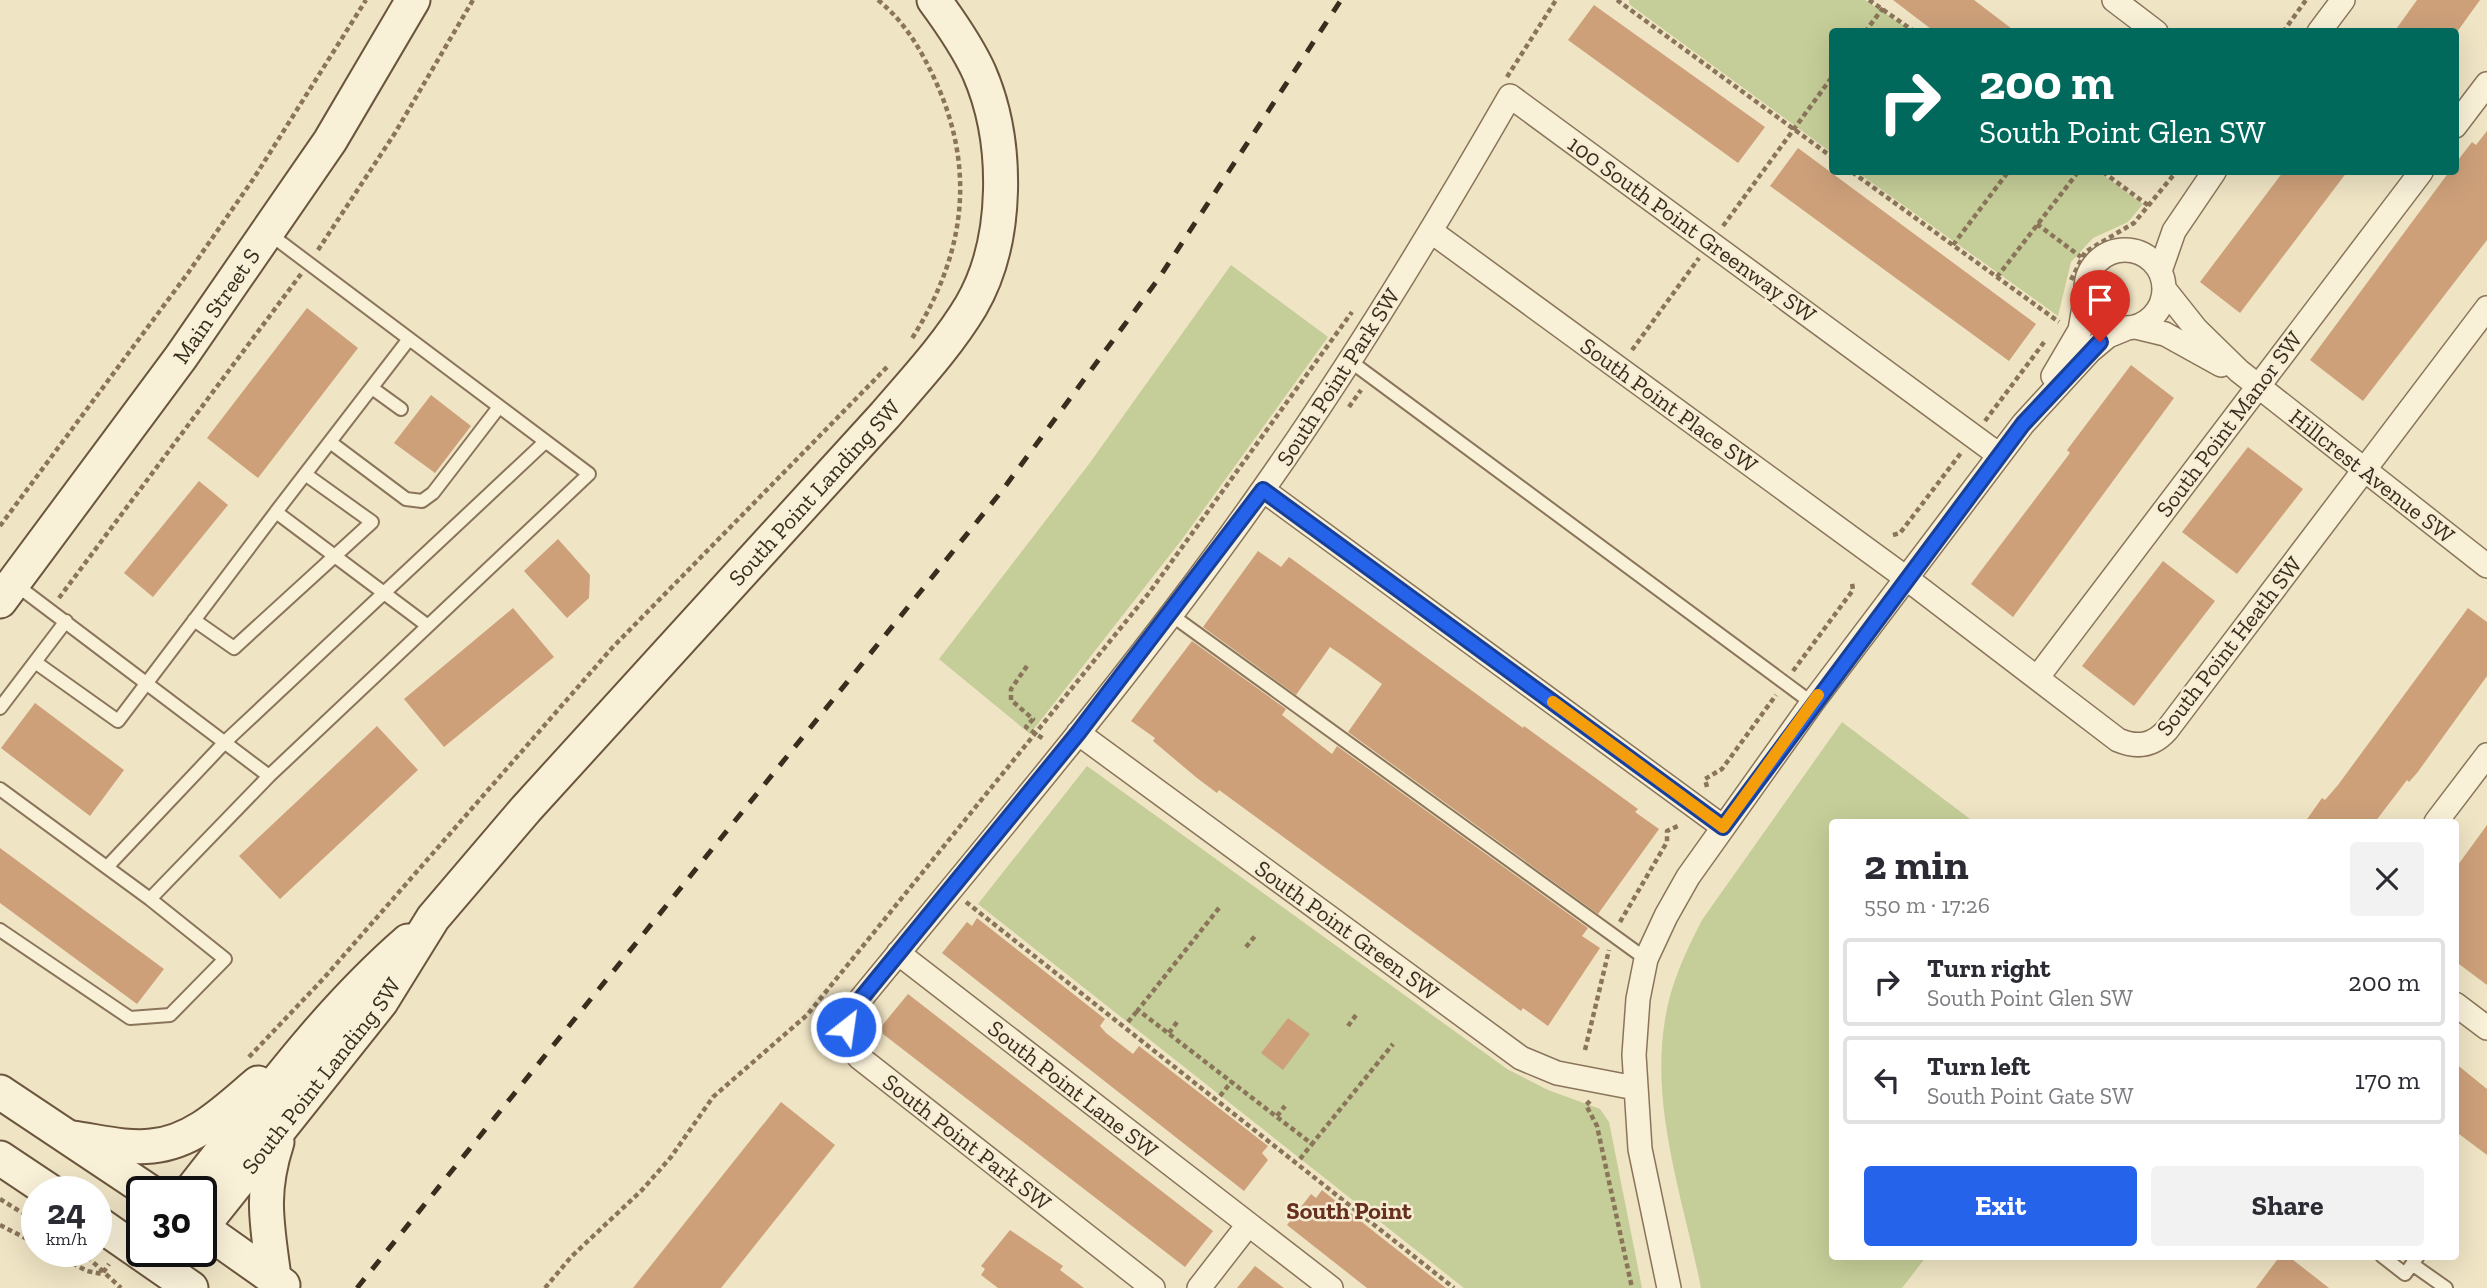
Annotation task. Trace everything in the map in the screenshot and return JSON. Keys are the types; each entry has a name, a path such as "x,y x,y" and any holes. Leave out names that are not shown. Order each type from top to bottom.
{"main road":[{"name":"Main Street S","path":"7,592 181,356 330,141 413,0"},
{"name":"South Point Landing SW","path":"203,1176 312,1039 366,977 433,918 536,799 885,415 933,359 971,304 994,251 1000,197 998,140 980,74 954,26 934,0"},
{"name":"South Point Landing SW","path":"217,1207 382,1002 433,918"},
{"path":"71,1138 153,1146 189,1135 208,1124 312,1039"},
{"path":"0,1092 127,1176"},
{"path":"281,1129 266,1175 265,1198 282,1283"},
{"path":"0,1158 27,1176"},
{"path":"217,1238 282,1283"},
{"path":"174,1267 191,1288"}],"street":[{"path":"2114,0 2151,28"},
{"path":"2322,28 2343,0"},
{"path":"2459,121 2487,84"},
{"name":"100 South Point Greenway SW","path":"1432,232 1510,96 1999,455"},
{"path":"2023,424 2080,330 2078,290 2098,260 2115,251 2130,250 2150,243 2212,175"},
{"name":"South Point Manor SW","path":"2037,678 2419,175"},
{"path":"1669,1288 1640,1149 1635,1088 1638,999 1646,959 1688,877 1723,827 1812,703 2023,424 2090,351 2108,336 2131,328 2157,313 2166,247 2195,196"},
{"name":"South Point Park SW","path":"1153,1288 855,1053 846,1035 848,1020 898,953 1078,733 1263,490 1432,232"},
{"name":"South Point Place SW","path":"1432,232 1906,578"},
{"path":"2130,250 2149,258 2162,281"},
{"name":"Hillcrest Avenue SW","path":"2162,281 2196,329 2258,385 2487,565"},
{"path":"2078,290 2101,321 2131,328"},
{"name":"South Point Heath SW","path":"1906,578 2118,740 2135,745 2156,740 2167,730 2487,309"},
{"name":"Hillcrest Avenue SW","path":"2131,328 2165,334 2258,385"},
{"path":"1263,490 1723,827"},
{"name":"South Point Green SW","path":"1078,733 1521,1058 1557,1073 1635,1088"},
{"path":"2438,819 2487,755"},
{"name":"South Point Lane SW","path":"898,953 1331,1288"},
{"path":"2459,1006 2485,1021"},
{"path":"1199,1288 1248,1225"}],"lane":[{"path":"150,899 270,776 589,474 267,232"},
{"path":"36,662 118,721 409,339"},
{"path":"1350,361 1812,703"},
{"path":"372,388 401,409"},
{"path":"330,442 406,499 422,501 433,493 499,408"},
{"path":"107,867 226,741 545,442"},
{"path":"194,620 234,648 372,522 305,474"},
{"path":"276,512 428,626"},
{"path":"7,592 50,610 66,621 270,776"},
{"path":"1170,614 1646,959"},
{"path":"0,708 66,621"},
{"path":"0,789 150,899 225,959 170,1015 130,1018 0,930"},
{"path":"2387,1260 2405,1274 2415,1260 2446,1288"}],"path":[{"path":"0,526 232,209 366,0"},
{"path":"50,610 309,263 395,133 472,0"},
{"path":"878,0 895,14 919,46 952,117 958,150 961,195 955,238 930,309 908,343"},
{"path":"1617,0 1829,155"},
{"path":"1869,0 1910,28"},
{"path":"2286,28 2306,0"},
{"path":"1868,28 1883,8"},
{"path":"1719,231 1829,81"},
{"path":"1856,175 2060,322 2063,315"},
{"path":"1953,245 2006,175"},
{"path":"1997,277 2076,175"},
{"path":"2108,175 2149,206"},
{"path":"2078,290 2081,257 2092,246 2134,223 2174,175"},
{"path":"2037,224 2081,257"},
{"path":"1632,351 1700,258"},
{"path":"545,1288 571,1257 642,1190 671,1157 713,1097 807,1016 1038,734 1224,493 1341,328"},
{"path":"246,1060 324,978 612,648 892,361"},
{"path":"1027,666 1010,695 1014,704 1033,719 1026,727 1045,740"},
{"path":"966,902 1454,1288"},
{"path":"1128,1022 1153,986 1201,926 1219,908"},
{"path":"1246,947 1255,936"},
{"path":"1138,1010 1312,1144"},
{"path":"1348,1026 1356,1015"},
{"path":"1168,1033 1177,1021"},
{"path":"1300,1159 1393,1044"},
{"path":"1220,1096 1232,1081"},
{"path":"1586,1105 1597,1126 1632,1288"},
{"path":"1277,1116 1285,1106"},
{"path":"0,1199 21,1212"},
{"path":"0,1225 21,1236"},
{"path":"82,1267 103,1274"},
{"path":"96,1267 121,1288"}],"green space":[{"path":"1629,0 1865,0 1907,28 1829,28 1829,151 1629,4"},
{"path":"1861,175 2103,175 2143,204 2128,222 2093,238 2071,262 2058,316"},
{"path":"1231,265 1328,337 1183,538 1030,734 939,659 1089,464"},
{"path":"1842,722 1970,819 1829,819 1829,1260 1924,1260 1902,1288 1701,1288 1665,1121 1662,1054 1667,1007 1679,968 1702,920"},
{"path":"1087,766 1507,1069 1548,1090 1600,1109 1609,1122 1642,1288 1464,1288 978,904"}],"building":[{"path":"1893,0 1974,0 2011,28 1930,28"},
{"path":"2417,0 2480,0 2459,29 2397,28"},
{"path":"1594,5 1765,127 1738,163 1568,40"},
{"path":"2487,131 2487,240 2363,401 2310,360 2447,175 2459,175 2459,159 2472,142 2476,145"},
{"path":"1798,148 1829,171 1829,175 1835,175 2036,324 2009,361 1770,186"},
{"path":"2281,175 2345,175 2240,313 2200,282"},
{"path":"307,308 358,348 258,478 207,438"},
{"path":"2131,365 2174,398 2013,617 1971,584 2070,453 2067,450"},
{"path":"431,395 471,426 435,473 394,443"},
{"path":"2248,447 2303,489 2237,574 2182,532"},
{"path":"199,481 228,505 153,597 124,573"},
{"path":"558,539 590,575 589,598 567,618 524,571"},
{"path":"1258,551 1281,567 1289,557 1638,809 1635,812 1659,829 1598,914 1348,732 1382,684 1349,660 1330,647 1296,695 1203,627"},
{"path":"2163,561 2215,601 2134,706 2082,666"},
{"path":"513,608 554,657 444,747 404,699"},
{"path":"2468,608 2487,622 2487,676 2417,773 2409,782 2407,780 2377,819 2307,819 2322,798 2325,800"},
{"path":"1192,641 1286,709 1282,715 1332,754 1337,746 1588,928 1582,936 1600,948 1548,1026 1523,1008 1521,1011 1219,790 1217,793 1153,741 1155,738 1131,721"},
{"path":"35,703 124,770 90,816 1,748"},
{"path":"377,726 418,770 280,899 239,856"},
{"path":"2487,825 2487,985 2459,964 2459,864"},
{"path":"0,848 164,969 137,1004 0,903"},
{"path":"977,918 1105,1019 1100,1026 1106,1033 1133,1054 1139,1046 1268,1146 1262,1153 1268,1160 1244,1191 942,953 967,922 972,926"},
{"path":"908,994 1213,1231 1185,1267 883,1034 880,1028"},
{"path":"1288,1018 1310,1034 1283,1070 1261,1053"},
{"path":"2459,1066 2487,1089 2487,1155 2459,1134"},
{"path":"781,1102 835,1145 721,1288 633,1288"},
{"path":"1322,1190 1446,1288 1367,1288 1287,1225 1311,1194 1316,1198"},
{"path":"1010,1230 1063,1266 1060,1270 1084,1288 998,1288 981,1275 985,1269 981,1266"},
{"path":"2277,1260 2293,1260 2329,1288 2256,1288"},
{"path":"1255,1266 1284,1288 1237,1288"}],"railway":[{"path":"357,1288 1001,492 1159,278 1341,0"}],"slow traffic":[{"path":"1553,702 1723,827 1818,695"}],"district":[{"name":"South Point","path":"1349,1210"}],"route":[{"path":"846,1027 855,1006 1078,733 1263,490 1723,827 1827,682 2023,424 2100,342"}]}
